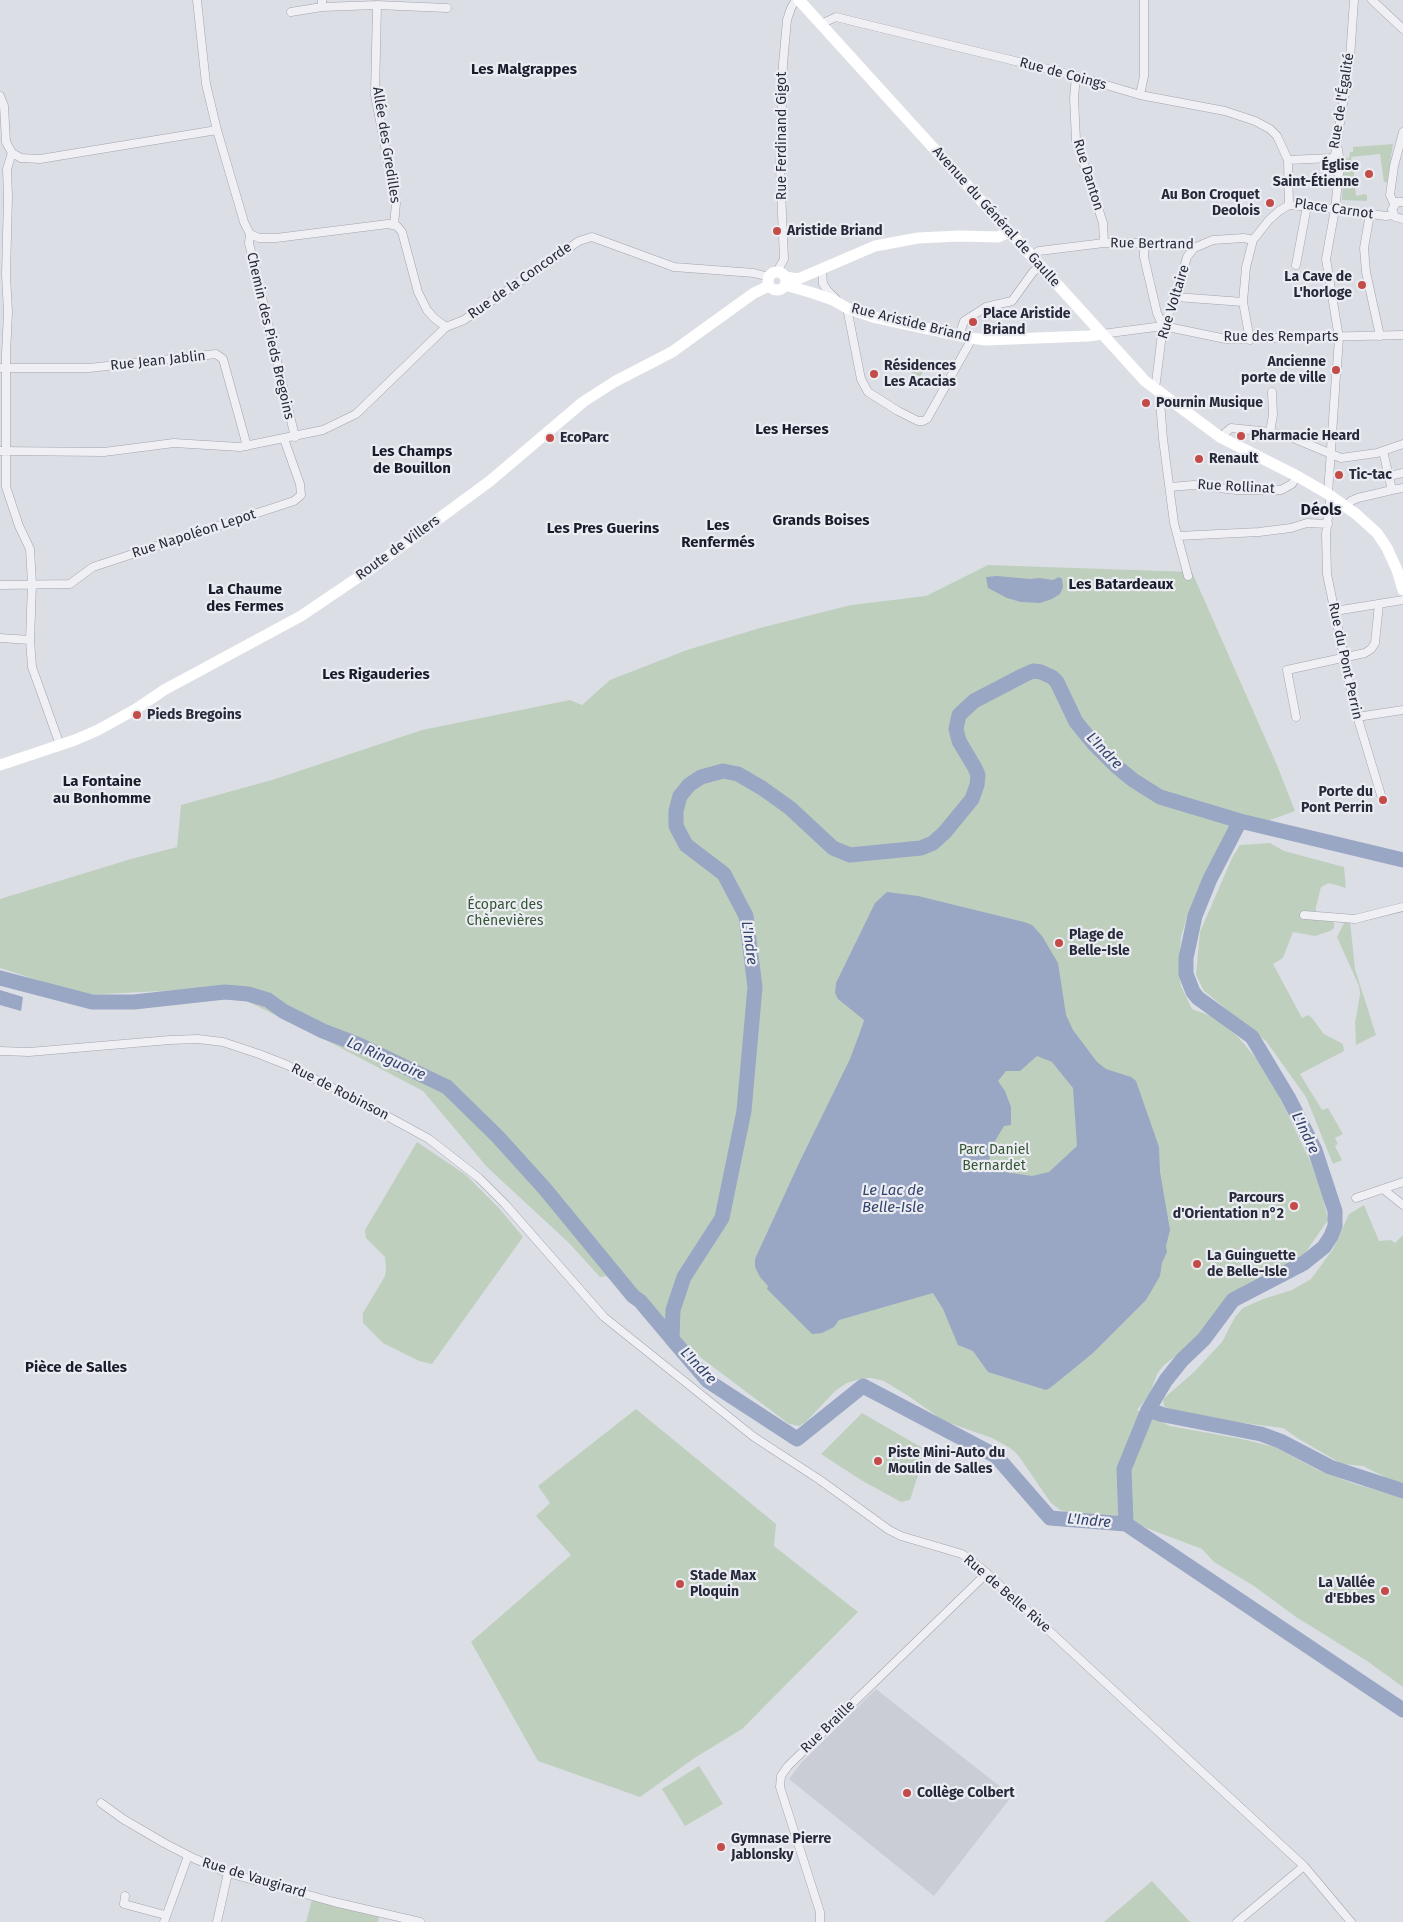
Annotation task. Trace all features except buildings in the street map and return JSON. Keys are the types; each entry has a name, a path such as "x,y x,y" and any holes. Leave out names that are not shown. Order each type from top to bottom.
{"main road":[{"name":"Avenue du Général de Gaulle","path":"797,0 821,24 1152,388 1220,437 1297,476 1347,506 1377,533 1390,554 1402,584"},
{"path":"777,279 798,279 875,246 918,238 998,237 1009,232"},
{"name":"Rue Aristide Briand","path":"777,279 873,317 965,337 986,340 1102,334"},
{"name":"Route de Villers","path":"0,765 60,745 104,727 164,690 301,616 369,570 490,481 584,402 614,382 672,352 754,293 777,279"}],"street":[{"name":"Chemin des Pieds Bregoins","path":"197,0 206,84 217,130 244,222 250,234 249,243 295,437"},
{"name":"Rue Ferdinand Gigot","path":"777,279 784,259 780,168 783,64 788,20 791,8 797,0"},
{"path":"1140,95 1144,76 1144,0"},
{"name":"Rue de l'Égalité","path":"1288,160 1332,158 1338,149 1350,58 1354,0"},
{"path":"1372,0 1403,29"},
{"path":"291,12 322,3 447,8"},
{"name":"Allée des Gredilles","path":"378,5 376,96 396,203 394,225"},
{"name":"Rue de Coings","path":"821,24 836,17 1076,76 1140,95 1225,110 1255,121 1270,129 1277,136 1288,160"},
{"name":"Rue Danton","path":"1076,76 1074,98 1076,140 1103,223 1104,243"},
{"path":"0,96 4,106 6,142 12,153 21,158 40,159 217,130"},
{"path":"1393,215 1394,204 1390,195 1394,166 1403,132"},
{"path":"1337,367 1339,338 1326,258 1335,209 1340,164 1338,149"},
{"path":"12,153 6,170 8,197 6,275 8,312 3,368 3,451 6,487 19,526 30,549 32,584 30,640 32,666 60,745"},
{"name":"Place Carnot","path":"1288,160 1289,205 1393,215 1403,219"},
{"path":"1394,204 1403,202"},
{"path":"1250,340 1243,302 1246,267 1253,240 1269,220 1289,205"},
{"path":"1296,265 1307,206"},
{"path":"1370,214 1364,248 1366,272 1380,336"},
{"path":"3,451 104,452 174,443 247,446 322,430 356,414 446,327 427,310 418,292 402,232 398,226 283,237 260,238 250,234"},
{"name":"Rue de la Concorde","path":"446,327 464,320 579,241 592,237 674,267 754,273 777,279"},
{"name":"Rue Bertrand","path":"1031,256 1039,252 1104,243 1144,243 1194,248 1213,240 1244,238 1253,240"},
{"path":"1144,243 1144,258 1148,276 1157,313 1163,326"},
{"name":"Rue Voltaire","path":"1152,388 1156,382 1163,326 1176,297 1187,258 1194,248"},
{"path":"822,269 823,284 847,308 861,379 868,392 898,411 923,422 927,419 969,344 965,337 964,321 986,307 1012,302 1033,272 1040,266"},
{"path":"1176,297 1243,302"},
{"name":"Rue des Remparts","path":"1102,334 1163,326 1226,340 1403,335"},
{"name":"Rue Jean Jablin","path":"3,368 89,368 216,354 223,359 247,446"},
{"name":"Rue du Pont Perrin","path":"1336,375 1329,454 1330,501 1326,534 1327,574 1356,717 1381,795"},
{"path":"1270,432 1273,414 1272,392"},
{"path":"1162,396 1160,401 1163,439 1174,523 1188,576"},
{"path":"1220,437 1231,428 1270,432 1292,438 1341,458 1383,451 1403,444"},
{"name":"Rue Napoléon Lepot","path":"32,584 70,584 93,567 294,501 301,495 300,484 284,439"},
{"path":"1383,451 1392,490"},
{"path":"1389,476 1403,473"},
{"name":"Rue Rollinat","path":"1170,487 1194,485 1236,490 1281,490 1292,484 1297,476"},
{"path":"1347,506 1351,501 1358,498 1403,488"},
{"path":"1178,536 1260,532 1291,528 1307,523 1328,524"},
{"path":"0,585 32,584"},
{"path":"1335,611 1403,600"},
{"path":"1296,717 1287,670 1365,654 1375,643 1379,604"},
{"path":"0,638 30,640"},
{"path":"1356,717 1403,710"},
{"path":"1304,915 1355,919 1403,907"},
{"name":"Rue de Robinson","path":"0,1051 29,1052 198,1039 223,1042 287,1065 398,1122 455,1158 479,1178 505,1204 604,1317"},
{"path":"1356,1198 1403,1182"},
{"path":"1382,1189 1403,1205"},
{"name":"Rue de Belle Rive","path":"604,1317 754,1437 820,1480 889,1530 902,1536 962,1554 987,1573 1304,1866 1351,1922"},
{"name":"Rue Braille","path":"820,1922 820,1912 780,1786 781,1776 788,1766 987,1573"},
{"name":"Rue de Vaugirard","path":"101,1803 124,1819 188,1856 228,1873 392,1919 420,1922"},
{"path":"125,1896 124,1904 165,1918 188,1856"},
{"path":"1237,1922 1304,1866"},
{"path":"217,1922 228,1873"}],"shaded area":[{"name":"Collège Colbert","path":"876,1689 1012,1796 934,1896 789,1779 801,1763"}],"green space":[{"path":"1393,144 1387,183 1384,182 1380,154 1351,157 1355,179 1350,180 1351,185 1355,186 1356,196 1367,195 1367,201 1342,200 1344,157 1349,158 1350,152 1353,152 1353,147"},
{"path":"918,362 926,366 920,377 912,373"},
{"path":"988,565 1192,572 1277,765 1295,811 1226,836 1218,862 1187,917 1181,937 1179,974 1181,986 1192,1009 1214,1017 1239,1038 1259,1062 1277,1092 1311,1163 1322,1193 1328,1220 1303,1256 1230,1295 1194,1342 1164,1365 1157,1374 1150,1394 1137,1410 1170,1426 1275,1447 1318,1470 1352,1483 1403,1498 1403,1687 1367,1661 1296,1617 1254,1586 1214,1562 1202,1549 1112,1515 1108,1519 1099,1520 1060,1510 1051,1503 1018,1455 1010,1448 992,1438 944,1421 884,1381 871,1378 847,1383 835,1391 806,1422 799,1426 789,1424 684,1345 678,1336 667,1333 606,1276 600,1277 569,1243 487,1167 423,1091 316,1035 220,988 84,995 0,968 0,899 177,847 181,805 272,780 422,730 570,700 582,705 610,680 687,650 760,628 851,605 926,596"},
{"path":"1270,843 1284,851 1344,867 1346,888 1329,883 1321,887 1316,907 1315,918 1334,921 1334,928 1315,936 1293,932 1283,958 1273,964 1302,1018 1308,1015 1324,1034 1343,1044 1344,1051 1300,1074 1322,1110 1328,1108 1343,1134 1335,1138 1338,1144 1335,1146 1342,1160 1333,1164 1306,1097 1266,1041 1204,991 1196,975 1200,932 1232,858 1240,845"},
{"path":"1345,921 1350,921 1355,969 1376,1035 1356,1045 1355,1023 1360,994 1359,986 1337,937"},
{"path":"417,1142 466,1175 499,1208 523,1237 432,1364 419,1361 383,1343 363,1323 363,1313 385,1276 386,1267 385,1257 366,1238 365,1230"},
{"path":"1364,1205 1379,1241 1391,1240 1395,1243 1403,1235 1403,1486 1363,1466 1342,1464 1283,1428 1197,1417 1171,1410 1164,1406 1163,1399 1194,1372 1222,1342 1235,1317 1243,1308 1263,1299 1292,1290 1311,1279 1333,1249 1349,1214"},
{"name":"Stade Max Ploquin","path":"636,1409 776,1524 774,1546 858,1612 742,1729 696,1757 640,1797 538,1761 471,1642 571,1555 536,1516 550,1503 538,1486"},
{"name":"Piste Mini-Auto du Moulin de Salles","path":"862,1413 926,1450 910,1500 901,1502 861,1480 821,1454"},
{"path":"699,1766 723,1804 685,1826 662,1789"},
{"path":"1152,1881 1190,1922 1104,1922"},
{"path":"312,1900 379,1917 378,1922 306,1922"}],"water":[{"path":"986,577 1053,580 1059,577 1062,579 1063,587 1060,594 1052,599 1040,603 1021,602 1007,598 988,588"},
{"name":"Le Lac de Belle-Isle","path":"887,892 918,896 1032,925 1042,936 1058,963 1066,1015 1073,1030 1097,1062 1106,1069 1131,1077 1136,1081 1159,1147 1160,1172 1170,1230 1166,1246 1167,1252 1162,1263 1160,1276 1146,1300 1093,1353 1046,1390 988,1372 973,1351 958,1345 943,1309 933,1293 839,1320 834,1327 822,1333 812,1334 767,1289 768,1286 760,1277 755,1267 755,1259 850,1059 863,1024 864,1020 838,999 835,993 836,983 875,903","holes":["1037,1056 1052,1062 1073,1088 1077,1146 1049,1172 1032,1176 998,1171 988,1166 992,1146 1004,1126 1011,1125 1011,1107 1005,1091 998,1081 1006,1071 1020,1071"]},
{"path":"0,990 23,997 21,1011 0,1005"}],"waterway":[{"name":"L'Indre","path":"1403,860 1240,821 1160,797 1133,780 1094,744 1076,722 1057,682 1052,677 1033,671 974,701 959,715 956,729 959,741 978,775 977,785 972,799 945,832 933,843 921,848 850,855 833,848 790,808 738,774 723,771 701,777 689,785 680,796 676,811 676,826 686,845 724,874 746,916 755,987 744,1111 722,1218 684,1277 673,1310 672,1339 708,1381 797,1439 863,1386 996,1456 1050,1518 1126,1524 1403,1710"},
{"name":"L'Indre","path":"1240,821 1210,879 1195,916 1186,958 1186,974 1193,992 1198,998 1252,1037 1288,1097 1315,1150 1335,1211 1335,1226 1324,1247 1304,1263 1233,1300 1204,1339 1182,1360 1166,1380 1148,1410 1164,1415 1261,1434 1280,1441 1330,1467 1403,1491"},
{"name":"La Ringuoire","path":"0,978 92,1002 134,1002 225,992 248,994 268,1000 283,1011 323,1031 357,1044 447,1087 498,1137 545,1189 633,1296 640,1301 672,1339"},
{"name":"L'Indre","path":"1126,1524 1124,1469 1148,1410"}],"place":[{"name":"Église Saint-Étienne","path":"1369,174"},
{"name":"Au Bon Croquet Deolois","path":"1270,203"},
{"name":"Aristide Briand","path":"777,231"},
{"name":"La Cave de L'horloge","path":"1362,285"},
{"name":"Place Aristide Briand","path":"973,322"},
{"name":"Ancienne porte de ville","path":"1336,370"},
{"name":"Résidences Les Acacias","path":"874,374"},
{"name":"Pournin Musique","path":"1146,403"},
{"name":"Pharmacie Heard","path":"1241,436"},
{"name":"EcoParc","path":"550,438"},
{"name":"Renault","path":"1199,459"},
{"name":"Tic-tac","path":"1339,475"},
{"name":"Pieds Bregoins","path":"137,715"},
{"name":"Porte du Pont Perrin","path":"1383,800"},
{"name":"Plage de Belle-Isle","path":"1059,943"},
{"name":"Parcours d'Orientation n°2","path":"1294,1206"},
{"name":"La Guinguette de Belle-Isle","path":"1197,1264"},
{"name":"Piste Mini-Auto du Moulin de Salles","path":"878,1461"},
{"name":"Stade Max Ploquin","path":"680,1584"},
{"name":"La Vallée d'Ebbes","path":"1385,1591"},
{"name":"Collège Colbert","path":"907,1793"},
{"name":"Gymnase Pierre Jablonsky","path":"721,1847"}],"district":[{"name":"Les Malgrappes","path":"524,70"},
{"name":"Les Herses","path":"792,430"},
{"name":"Les Champs de Bouillon","path":"412,460"},
{"name":"Déols","path":"1321,511"},
{"name":"Grands Boises","path":"821,521"},
{"name":"Les Pres Guerins","path":"603,529"},
{"name":"Les Renfermés","path":"718,534"},
{"name":"Les Batardeaux","path":"1121,585"},
{"name":"La Chaume des Fermes","path":"245,598"},
{"name":"Les Rigauderies","path":"376,675"},
{"name":"La Fontaine au Bonhomme","path":"102,790"},
{"name":"Pièce de Salles","path":"76,1368"}],"park label":[{"name":"Écoparc des Chènevières","path":"505,914"},
{"name":"Parc Daniel Bernardet","path":"994,1158"}]}
